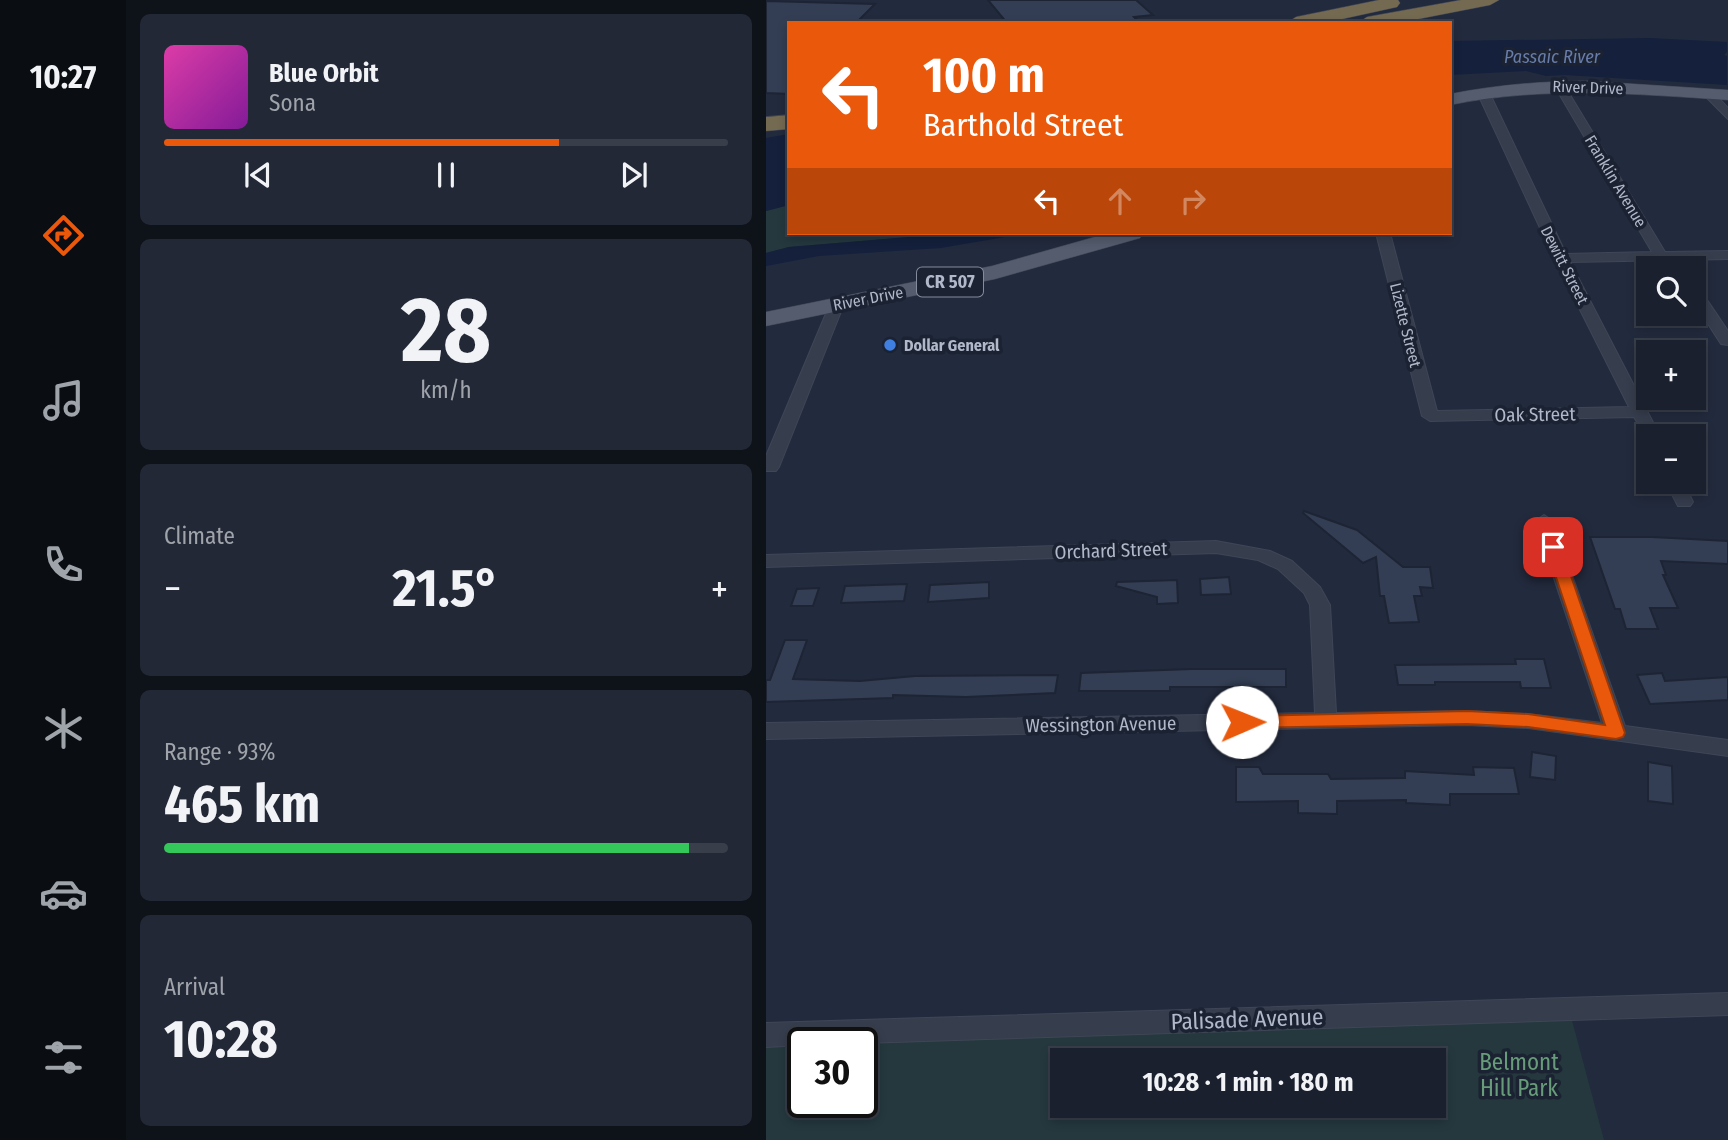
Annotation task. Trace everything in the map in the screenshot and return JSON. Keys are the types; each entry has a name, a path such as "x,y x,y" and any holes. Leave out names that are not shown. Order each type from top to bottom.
{"highway":[{"path":"1282,21 1371,0"},
{"path":"1305,21 1405,0"},
{"path":"1338,21 1437,0"},
{"path":"1378,21 1490,0"},
{"path":"766,117 787,114"},
{"path":"766,124 787,122"}],"main road":[{"name":"River Drive","path":"1452,100 1483,92 1559,85 1718,95"},
{"name":"River Drive","path":"766,319 995,272 1125,235"}],"street":[{"name":"Franklin Avenue","path":"1559,85 1667,256"},
{"name":"Dewitt Street","path":"1483,92 1561,258 1646,424"},
{"path":"1718,95 1727,116"},
{"name":"Lizette Street","path":"1384,235 1430,416"},
{"path":"1706,257 1727,255"},
{"path":"1561,258 1636,259"},
{"path":"770,467 837,304"},
{"path":"1706,310 1726,341"},
{"name":"Oak Street","path":"1430,416 1641,412"},
{"path":"1680,494 1684,502"},
{"path":"1544,520 1616,733"},
{"name":"Orchard Street","path":"766,561 1216,547 1263,555 1285,565 1302,578 1313,591 1320,606 1325,720"},
{"name":"Wessington Avenue","path":"766,731 1467,718 1528,721 1727,748"},
{"name":"Palisade Avenue","path":"766,1035 1727,1004"}],"green space":[{"path":"787,206 787,235 933,235 789,247 766,253 766,211"},
{"name":"Belmont Hill Park","path":"1569,1009 1604,1140 766,1140 766,1035 787,1034 787,1118 878,1118 878,1031"}],"water":[{"name":"Passaic River","path":"1650,38 1727,42 1727,52 1724,55 1727,56 1727,85 1546,76 1526,71 1452,75 1452,41"},
{"path":"787,134 787,206 766,211 766,138"},
{"path":"933,235 1016,235 941,248 819,256 766,266 766,253 789,247"}],"building":[{"path":"988,0 1136,0 1153,15 1134,17 1138,21 1005,21"},
{"path":"766,1 875,4 858,21 787,21 787,94 766,93"},
{"path":"1304,511 1357,530 1403,567 1430,567 1433,588 1420,587 1422,596 1414,596 1419,622 1389,623 1384,596 1380,596 1376,557 1363,563 1303,513"},
{"path":"1590,537 1728,541 1728,564 1661,561 1666,575 1663,575 1678,608 1650,608 1658,629 1626,629 1620,609 1615,609"},
{"path":"1229,577 1231,594 1201,595 1200,579"},
{"path":"1177,580 1178,603 1157,604 1157,597 1116,586 1117,582"},
{"path":"989,582 989,598 928,602 930,585"},
{"path":"907,584 904,601 841,603 845,586"},
{"path":"819,588 813,606 791,606 797,589"},
{"path":"785,640 807,640 793,679 860,681 915,676 1058,675 1055,693 966,697 893,695 893,698 766,702 766,680 770,680"},
{"path":"1515,659 1544,659 1551,688 1521,688 1520,682 1398,685 1395,665 1516,664"},
{"path":"1286,669 1286,687 1170,687 1170,691 1079,691 1081,673"},
{"path":"1662,673 1665,681 1728,677 1728,700 1650,704 1637,675"},
{"path":"1532,752 1556,756 1555,780 1530,777"},
{"path":"1648,762 1672,766 1673,804 1648,801"},
{"path":"1236,767 1259,767 1263,774 1328,774 1331,779 1405,778 1405,771 1474,775 1473,767 1514,768 1519,794 1450,794 1450,805 1406,803 1406,800 1337,801 1337,814 1298,813 1298,801 1236,802"}],"place":[{"name":"Dollar General","path":"890,345"}],"route":[{"path":"1242,722 1467,718 1528,721 1616,733 1553,547"}]}
